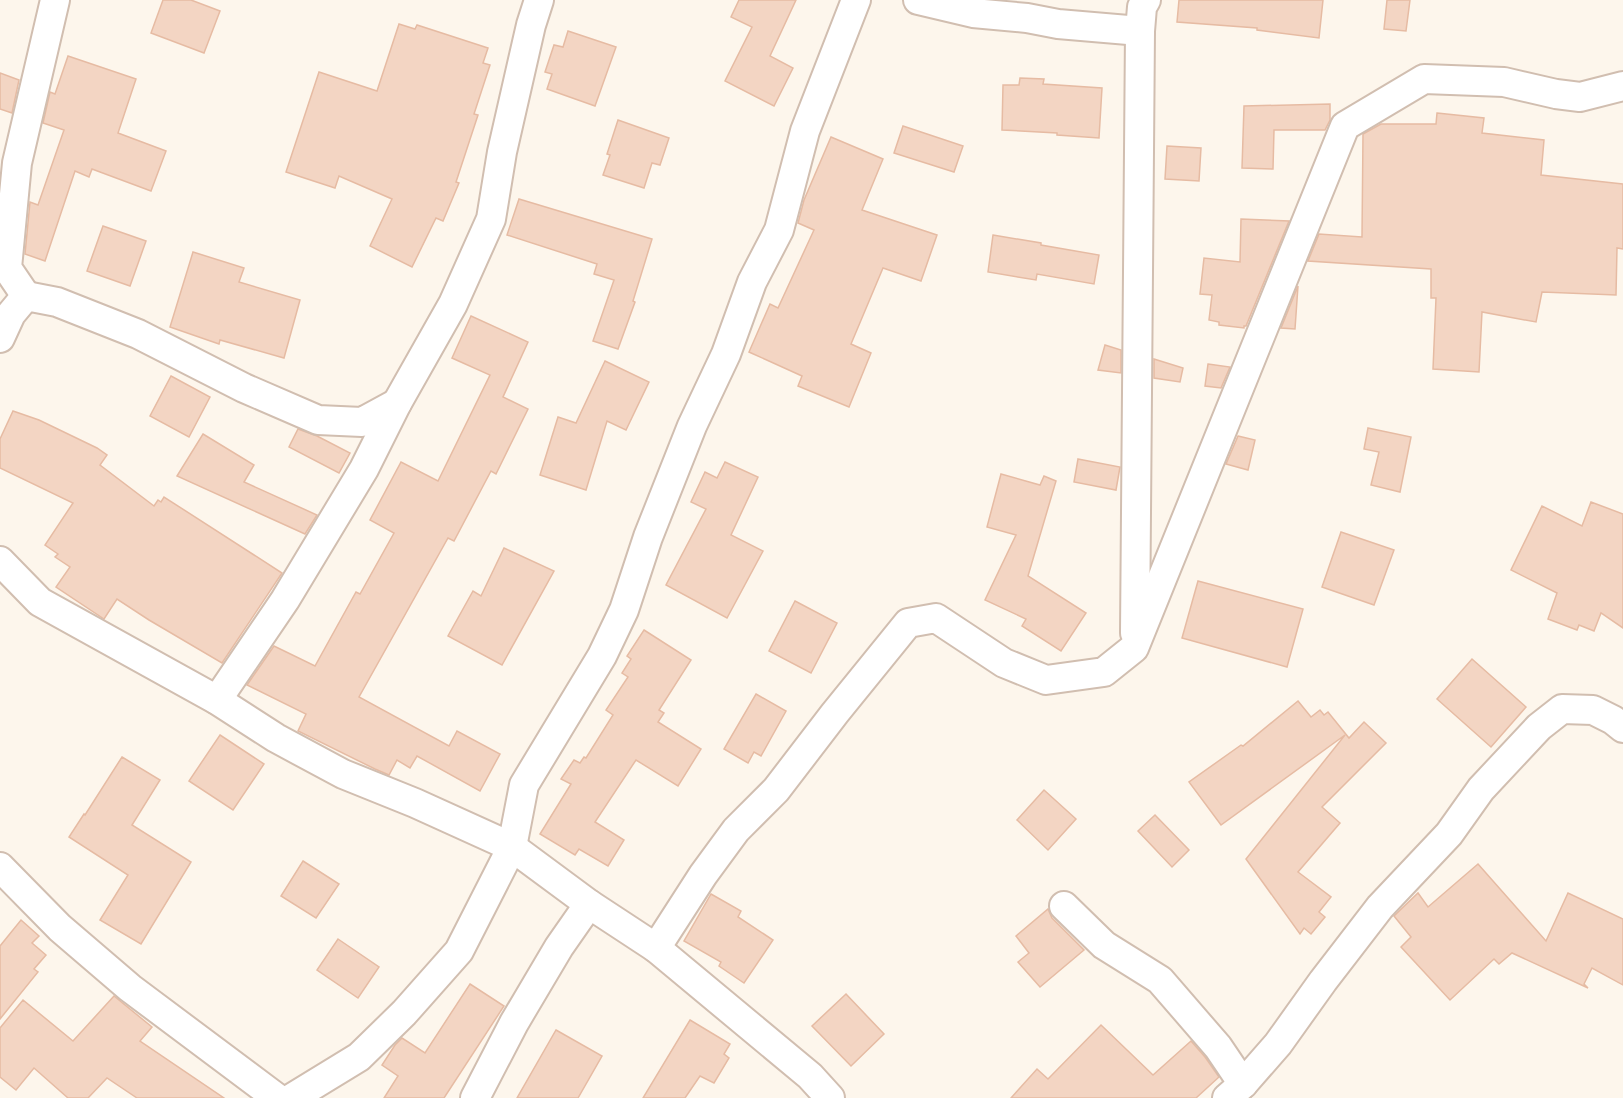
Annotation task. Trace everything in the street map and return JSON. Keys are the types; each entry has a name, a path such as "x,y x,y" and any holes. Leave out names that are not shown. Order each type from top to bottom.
{"street":[{"path":"55,0 17,163 7,268 26,296 57,302 138,334 244,388 318,420 362,422 397,403"},
{"path":"218,700 285,600 364,469 397,403 453,304 491,219 502,152 531,25 539,0"},
{"path":"292,1098 359,1057 404,1013 459,951 512,847 524,785 602,656 624,610 648,537 692,426 726,354 752,282 779,230 805,131 856,0"},
{"path":"918,0 974,13 1027,18 1058,24 1140,31"},
{"path":"1134,648 1140,31 1142,7 1146,0"},
{"path":"656,948 703,875 736,830 776,790 908,623 936,618 1004,663 1046,680 1104,672 1134,648 1345,126 1424,79 1503,82 1556,94 1580,96 1623,86"},
{"path":"0,338 11,314 26,296"},
{"path":"0,561 40,602 218,700 276,738 343,774 415,803 512,847 656,948 810,1076 830,1098"},
{"path":"1064,906 1104,945 1160,980 1218,1047 1235,1091 1278,1044 1380,907 1449,834 1481,789 1539,727 1562,709 1593,710 1623,728"},
{"path":"0,867 60,928 130,988 277,1098"},
{"path":"475,1098 514,1023 589,903"}],"building":[{"path":"163,0 191,0 220,11 204,53 151,33"},
{"path":"739,0 796,0 770,56 793,68 774,106 725,81 752,27 731,17"},
{"path":"1179,0 1323,0 1319,38 1257,30 1257,28 1177,22"},
{"path":"1387,0 1410,0 1406,31 1384,29"},
{"path":"399,24 415,29 417,25 488,48 483,63 490,65 474,114 478,115 456,182 459,183 443,221 436,218 412,267 370,246 392,199 339,176 335,188 286,172 319,72 377,91"},
{"path":"568,31 616,47 595,106 547,89 552,74 545,72 554,45 563,47"},
{"path":"68,56 136,79 118,133 166,151 151,191 92,169 89,177 75,171 45,261 25,254 30,202 38,205 64,130 43,123 50,92 55,94"},
{"path":"0,73 19,80 12,113 0,109"},
{"path":"1020,78 1044,79 1043,84 1102,88 1099,138 1002,130 1003,85 1019,85"},
{"path":"1330,104 1330,120 1325,130 1274,130 1273,169 1242,168 1244,106"},
{"path":"1437,113 1484,118 1482,133 1544,140 1541,175 1623,184 1623,249 1617,248 1616,295 1542,292 1536,322 1482,312 1479,372 1433,369 1436,298 1431,298 1431,269 1308,261 1319,234 1362,237 1363,134 1381,124 1436,124"},
{"path":"618,120 669,138 660,165 652,163 644,188 603,175"},
{"path":"903,126 963,146 954,172 894,153"},
{"path":"831,137 883,159 862,210 937,235 921,281 883,268 851,344 871,353 849,407 798,386 802,376 749,352 770,304 778,308 814,230 798,223 804,200"},
{"path":"1167,146 1201,148 1199,181 1165,179"},
{"path":"519,199 652,239 633,301 635,302 618,349 593,341 614,280 594,274 597,264 507,235"},
{"path":"1241,219 1289,221 1244,328 1219,325 1219,322 1209,320 1212,295 1200,294 1204,258 1240,262"},
{"path":"103,226 146,241 130,286 87,271"},
{"path":"993,235 1099,255 1094,284 1037,274 1036,280 988,272"},
{"path":"193,252 244,268 239,282 300,300 284,358 220,340 219,344 170,327"},
{"path":"1298,286 1295,329 1281,328"},
{"path":"471,316 528,342 503,397 528,409 496,474 491,471 454,541 448,538 359,697 449,746 457,731 500,754 480,791 417,756 410,768 397,760 389,775 375,769 298,731 306,714 247,685 274,646 315,666 356,592 360,594 394,533 370,520 401,462 438,481 490,375 452,358"},
{"path":"1105,345 1121,350 1121,373 1098,370"},
{"path":"1154,359 1183,368 1180,382 1154,378"},
{"path":"605,361 649,382 626,430 607,421 586,490 540,475 558,417 576,423"},
{"path":"1208,364 1230,367 1221,388 1205,386"},
{"path":"171,376 210,397 189,437 150,416"},
{"path":"13,411 39,420 97,448 107,455 100,465 154,506 164,497 282,573 222,663 117,599 104,619 56,587 70,567 55,557 58,554 45,545 73,503 0,468 0,439"},
{"path":"1368,428 1411,437 1400,492 1371,485 1379,452 1364,449"},
{"path":"298,429 350,453 339,473 289,447"},
{"path":"203,434 254,465 244,482 317,515 305,534 177,476"},
{"path":"1238,436 1255,440 1248,470 1226,464"},
{"path":"1078,459 1120,467 1116,490 1074,482"},
{"path":"725,462 758,477 731,535 763,551 727,618 666,585 706,509 691,502 705,472 717,478"},
{"path":"1001,474 1040,485 1044,476 1056,481 1028,576 1086,613 1061,651 1022,626 1026,619 985,600 1016,535 987,527"},
{"path":"1591,502 1623,514 1623,628 1601,613 1594,631 1579,625 1577,630 1548,619 1557,593 1511,570 1542,506 1582,526"},
{"path":"1341,532 1394,550 1374,605 1322,587"},
{"path":"504,548 554,571 502,665 448,636 473,591 481,596"},
{"path":"1198,581 1303,609 1287,667 1182,638"},
{"path":"795,601 837,623 811,673 769,651"},
{"path":"644,630 691,660 659,710 664,713 658,722 701,749 678,786 636,760 595,822 624,840 608,866 579,849 575,855 540,834 571,784 561,779 574,760 580,763 584,757 586,758 613,715 606,710 628,677 622,673 631,659 627,656"},
{"path":"1472,659 1526,707 1491,747 1437,699"},
{"path":"756,694 786,711 761,756 754,752 748,763 724,749"},
{"path":"1298,701 1311,717 1320,710 1324,715 1328,712 1349,738 1364,722 1386,743 1322,807 1340,823 1298,872 1331,897 1319,912 1325,917 1311,934 1304,928 1300,934 1246,859 1345,735 1221,825 1189,782 1241,745 1243,746"},
{"path":"220,735 264,764 233,810 189,781"},
{"path":"122,757 160,780 132,825 191,862 141,944 100,920 128,875 69,837"},
{"path":"1044,790 1076,819 1048,850 1017,820"},
{"path":"1155,815 1189,850 1172,867 1138,831"},
{"path":"303,861 339,884 316,918 281,896"},
{"path":"1478,864 1546,941 1568,893 1623,919 1623,985 1592,968 1584,984 1588,988 1512,953 1499,964 1494,959 1450,1000 1401,947 1411,937 1394,916 1418,893 1428,907"},
{"path":"711,894 741,911 738,917 773,940 744,983 719,966 721,962 684,941"},
{"path":"1048,909 1052,918 1084,950 1040,987 1018,962 1029,953 1016,936"},
{"path":"21,920 39,936 32,943 46,955 34,969 38,972 0,1019 0,946"},
{"path":"338,939 379,967 358,998 317,970"},
{"path":"470,984 504,1006 444,1098 384,1098 398,1076 382,1065 395,1045 402,1038 425,1053"},
{"path":"846,994 884,1034 851,1066 812,1026"},
{"path":"114,996 152,1027 140,1041 224,1098 137,1098 107,1078 88,1098 68,1098 34,1068 16,1090 0,1077 0,1028 23,1000 73,1041"},
{"path":"690,1020 730,1044 724,1054 729,1058 714,1083 700,1076 685,1098 643,1098"},
{"path":"1101,1025 1153,1075 1191,1041 1219,1077 1196,1098 1011,1098 1037,1069 1048,1079"},
{"path":"556,1030 602,1056 578,1098 517,1098"}]}
